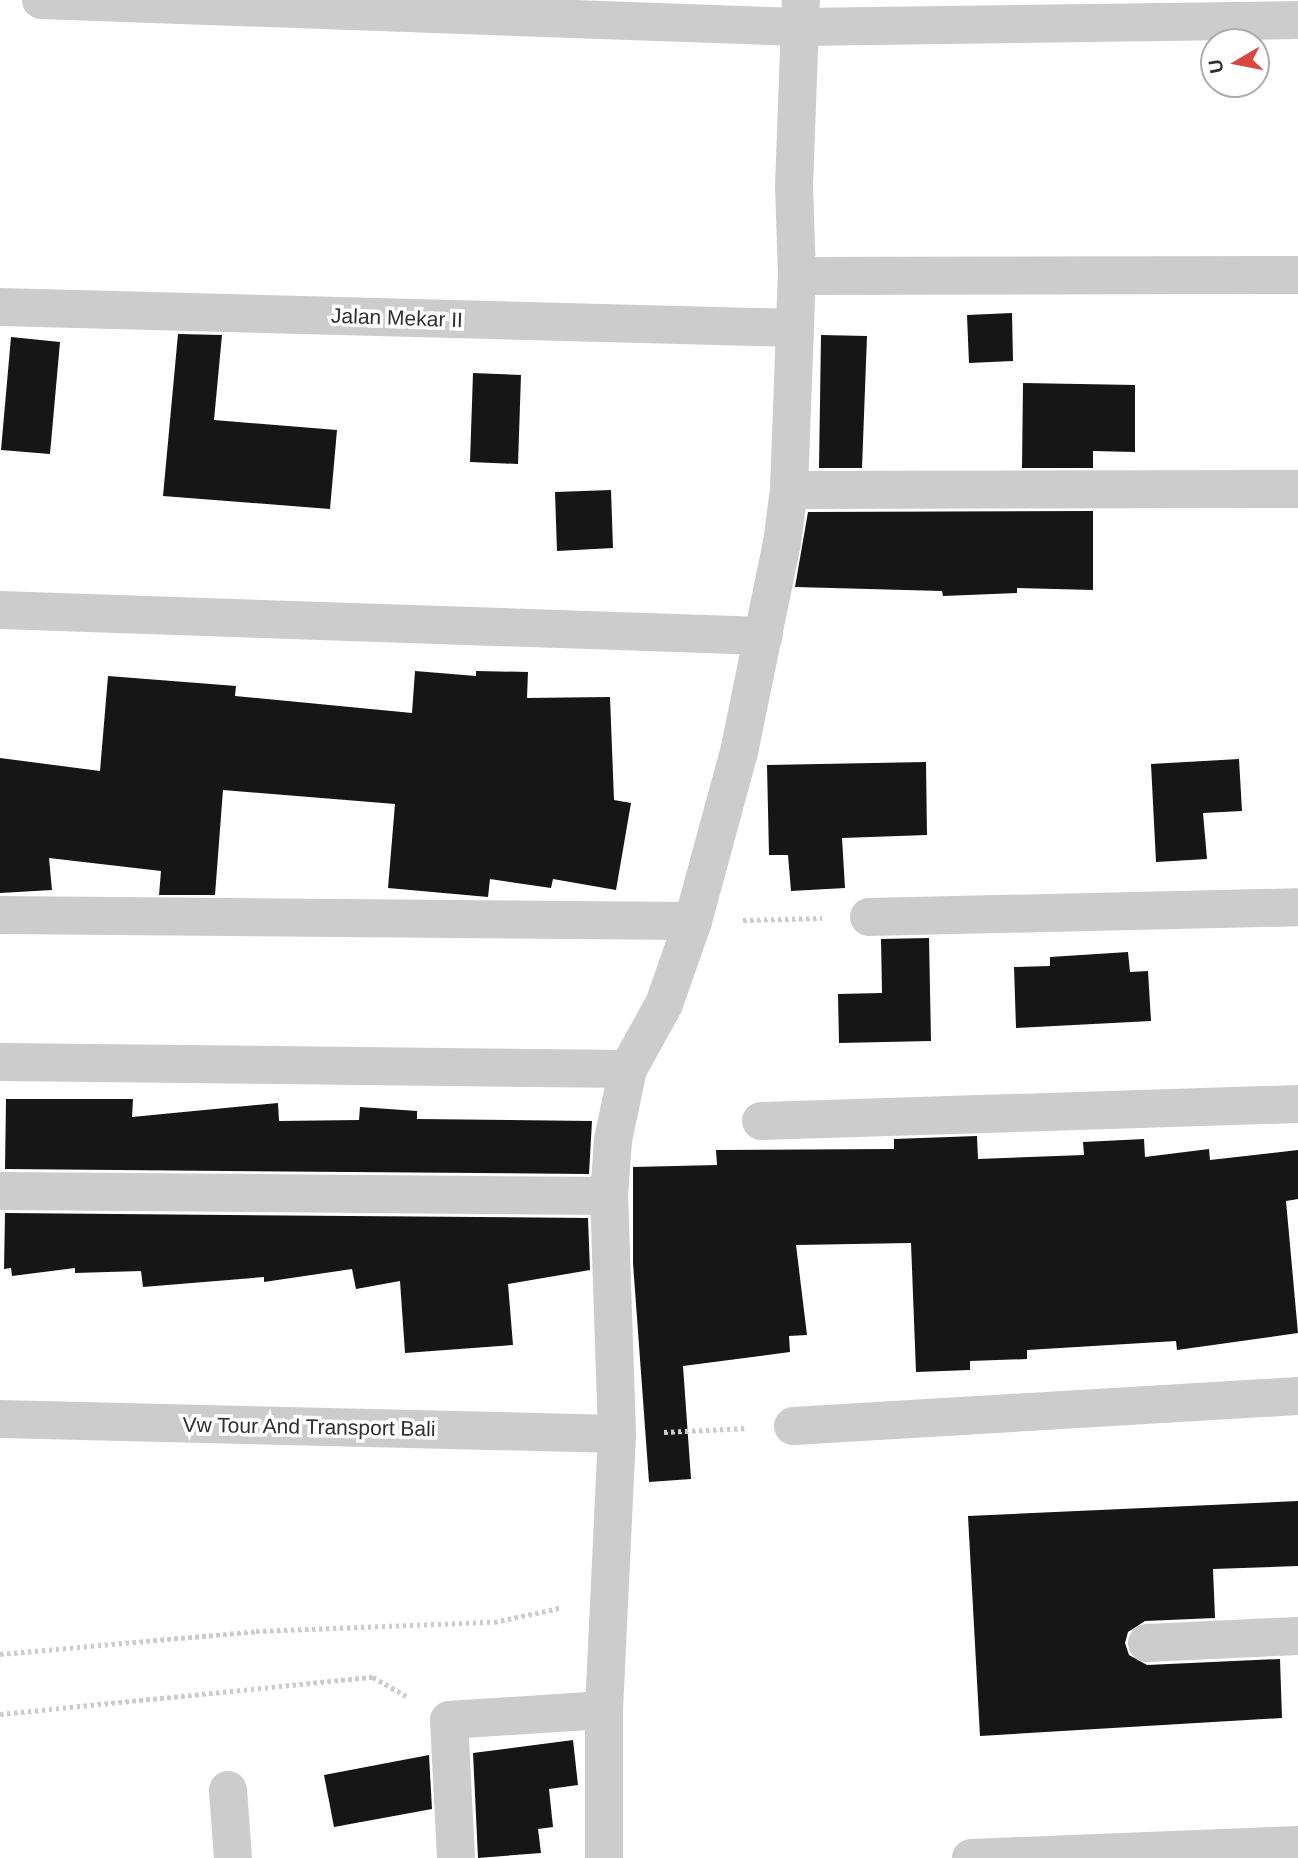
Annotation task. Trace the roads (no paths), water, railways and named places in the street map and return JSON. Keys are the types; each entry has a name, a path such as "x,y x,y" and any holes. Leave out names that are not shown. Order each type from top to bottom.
{"street":[{"path":"41,0 1298,20"},
{"path":"604,1858 604,1710 617,1434 609,1196 613,1140 628,1069 664,1004 693,921 739,752 764,636 789,490 797,276 794,187 799,13"},
{"path":"797,276 1298,275"},
{"name":"Jalan Mekar II","path":"0,307 795,328"},
{"path":"789,490 1298,489"},
{"path":"0,610 764,636"},
{"path":"869,917 1298,907"},
{"path":"0,915 693,921"},
{"path":"0,1062 628,1069"},
{"path":"761,1121 1298,1104"},
{"path":"0,1191 609,1196"},
{"path":"793,1426 1298,1396"},
{"name":"Vw Tour And Transport Bali","path":"0,1419 617,1434"},
{"path":"1147,1643 1298,1636"},
{"path":"456,1858 449,1720 604,1710"},
{"path":"228,1790 233,1858"},
{"path":"971,1858 1298,1845"}]}
